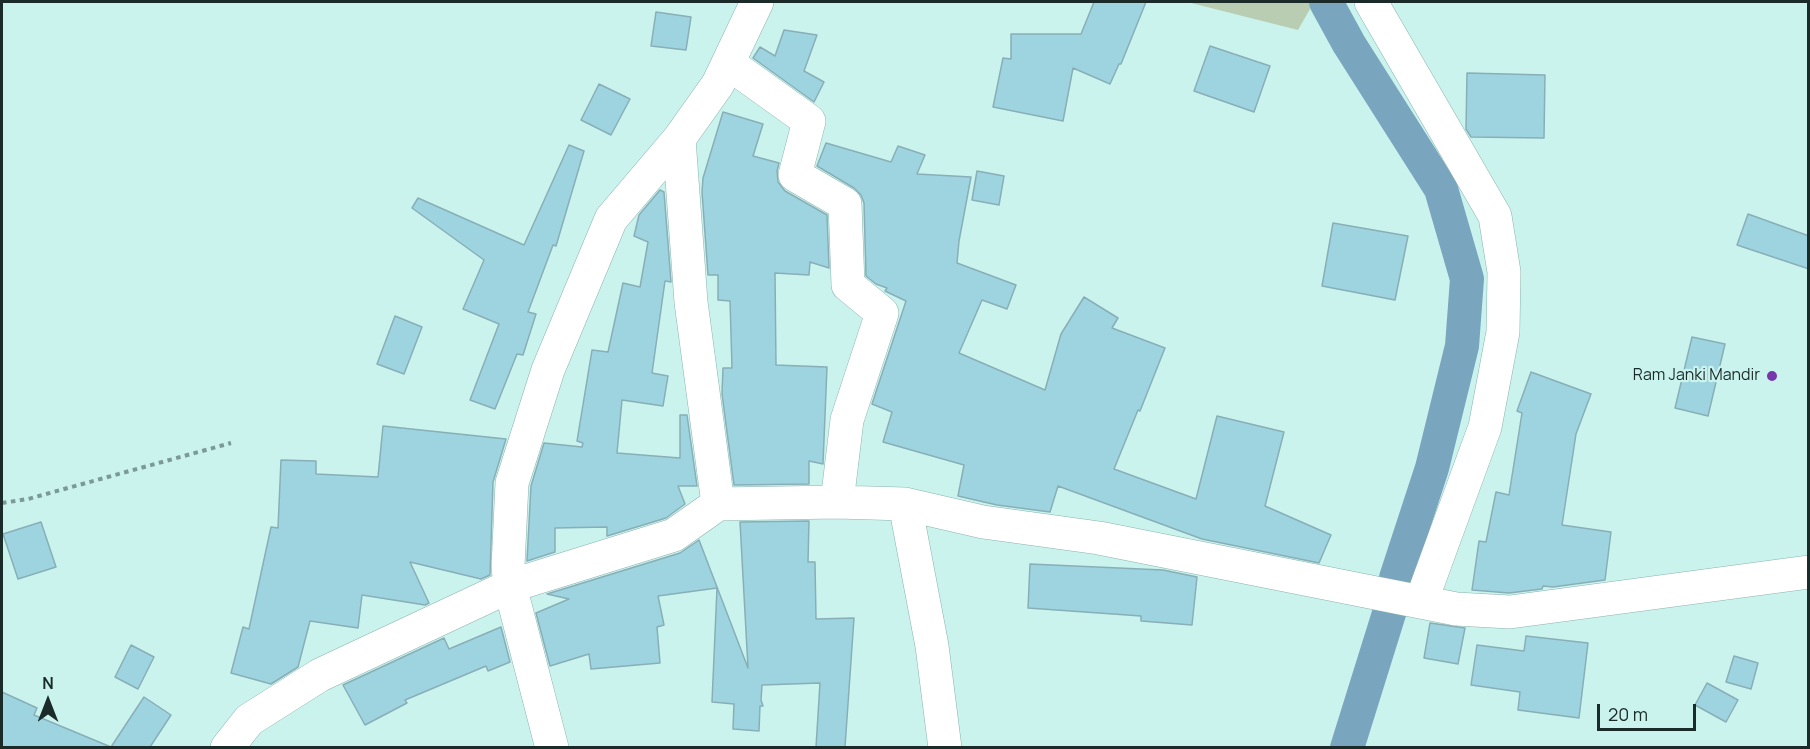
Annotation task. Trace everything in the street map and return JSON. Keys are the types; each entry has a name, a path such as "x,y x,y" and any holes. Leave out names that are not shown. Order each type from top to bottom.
{"street":[{"path":"552,747 510,586 508,566 512,483 548,370 611,219 680,139 718,84 756,2"},
{"path":"1371,2 1495,216 1504,272 1503,332 1485,427 1421,602"},
{"path":"728,63 809,121 795,175 844,204 848,285 882,313 846,420 837,502"},
{"path":"680,139 691,302 718,504"},
{"path":"227,747 249,720 320,675 510,586 674,535 718,504 837,502 905,504 983,522 1098,538 1456,609 1510,612 1809,572"},
{"path":"905,504 933,646 945,747"}],"path":[{"path":"2,503 28,499 231,443"}],"green space":[{"path":"1187,2 1314,2 1298,30"}],"building":[{"path":"1094,2 1146,2 1121,64 1110,84 1073,68 1063,121 993,107 1003,58 1011,59 1011,34 1081,34"},
{"path":"656,12 691,17 686,50 651,46"},
{"path":"784,30 817,35 804,71 824,82 814,102 753,58 760,47 775,56"},
{"path":"1210,46 1270,66 1254,112 1194,91"},
{"path":"1467,73 1545,75 1544,138 1471,137 1466,129"},
{"path":"599,84 630,99 611,135 581,120"},
{"path":"723,112 763,124 753,156 779,163 778,182 785,191 827,215 829,268 810,262 809,275 775,273 776,365 827,367 823,464 809,461 809,484 734,485 722,394 723,368 732,368 730,301 718,300 718,275 708,275 702,192 703,178"},
{"path":"826,143 891,162 898,146 925,155 917,174 971,177 957,263 1016,285 1007,309 982,300 959,353 1045,390 1061,334 1084,297 1118,318 1112,328 1165,348 1114,469 1196,499 1217,416 1284,432 1265,506 1331,535 1319,563 1202,539 1058,486 1050,512 997,505 958,496 964,465 883,442 892,412 872,404 906,301 885,291 887,288 876,284 866,276 864,203 861,195 854,188 817,166"},
{"path":"569,145 584,151 556,246 553,245 528,312 536,314 523,355 517,354 495,409 470,400 499,324 463,309 484,260 412,208 418,198 524,245"},
{"path":"977,171 1004,176 999,205 972,200"},
{"path":"660,190 664,192 671,282 665,281 652,373 668,376 663,406 622,400 617,453 680,458 680,415 687,415 697,486 678,486 685,504 666,518 607,536 607,527 555,528 555,552 527,561 531,486 544,443 582,447 583,443 577,441 592,350 608,352 623,283 640,287 648,242 634,236 639,215"},
{"path":"1748,214 1809,236 1809,269 1737,245"},
{"path":"1333,223 1408,236 1395,300 1322,286"},
{"path":"395,316 422,327 404,374 377,364"},
{"path":"1692,337 1725,344 1708,416 1675,408"},
{"path":"1531,372 1591,394 1576,434 1562,525 1611,532 1605,580 1553,587 1543,586 1542,589 1509,593 1472,590 1479,541 1486,542 1496,492 1509,495 1522,413 1517,411"},
{"path":"383,426 506,439 493,482 490,575 481,579 410,562 429,603 425,605 362,595 358,628 310,621 298,667 271,684 231,673 243,627 249,629 271,527 278,528 281,460 316,461 316,474 378,477"},
{"path":"809,521 808,562 815,562 816,619 854,618 845,747 816,747 820,683 762,685 763,706 760,706 759,731 733,729 734,704 712,702 717,588 658,596 664,625 657,627 660,663 591,669 589,654 550,666 536,613 569,599 547,594 680,553 699,540 748,668 740,522"},
{"path":"41,522 56,567 18,579 3,534"},
{"path":"1030,564 1163,570 1197,577 1192,625 1141,621 1141,616 1028,608"},
{"path":"1430,623 1465,628 1458,664 1424,658"},
{"path":"501,627 510,662 488,671 486,666 405,700 407,703 365,725 343,685 444,638 449,649"},
{"path":"1526,636 1588,643 1579,718 1518,710 1520,692 1471,685 1477,645 1524,651"},
{"path":"131,645 154,657 138,689 115,677"},
{"path":"1734,656 1758,663 1751,689 1726,682"},
{"path":"1707,683 1738,700 1726,722 1695,705"},
{"path":"2,692 37,708 34,715 111,747 2,747"},
{"path":"144,697 171,715 150,747 111,747"}],"waterway":[{"path":"1326,2 1349,44 1441,189 1467,279 1462,346 1432,468 1396,578"},
{"path":"1347,748 1391,607"}],"place":[{"name":"Ram Janki Mandir","path":"1772,376"}]}
